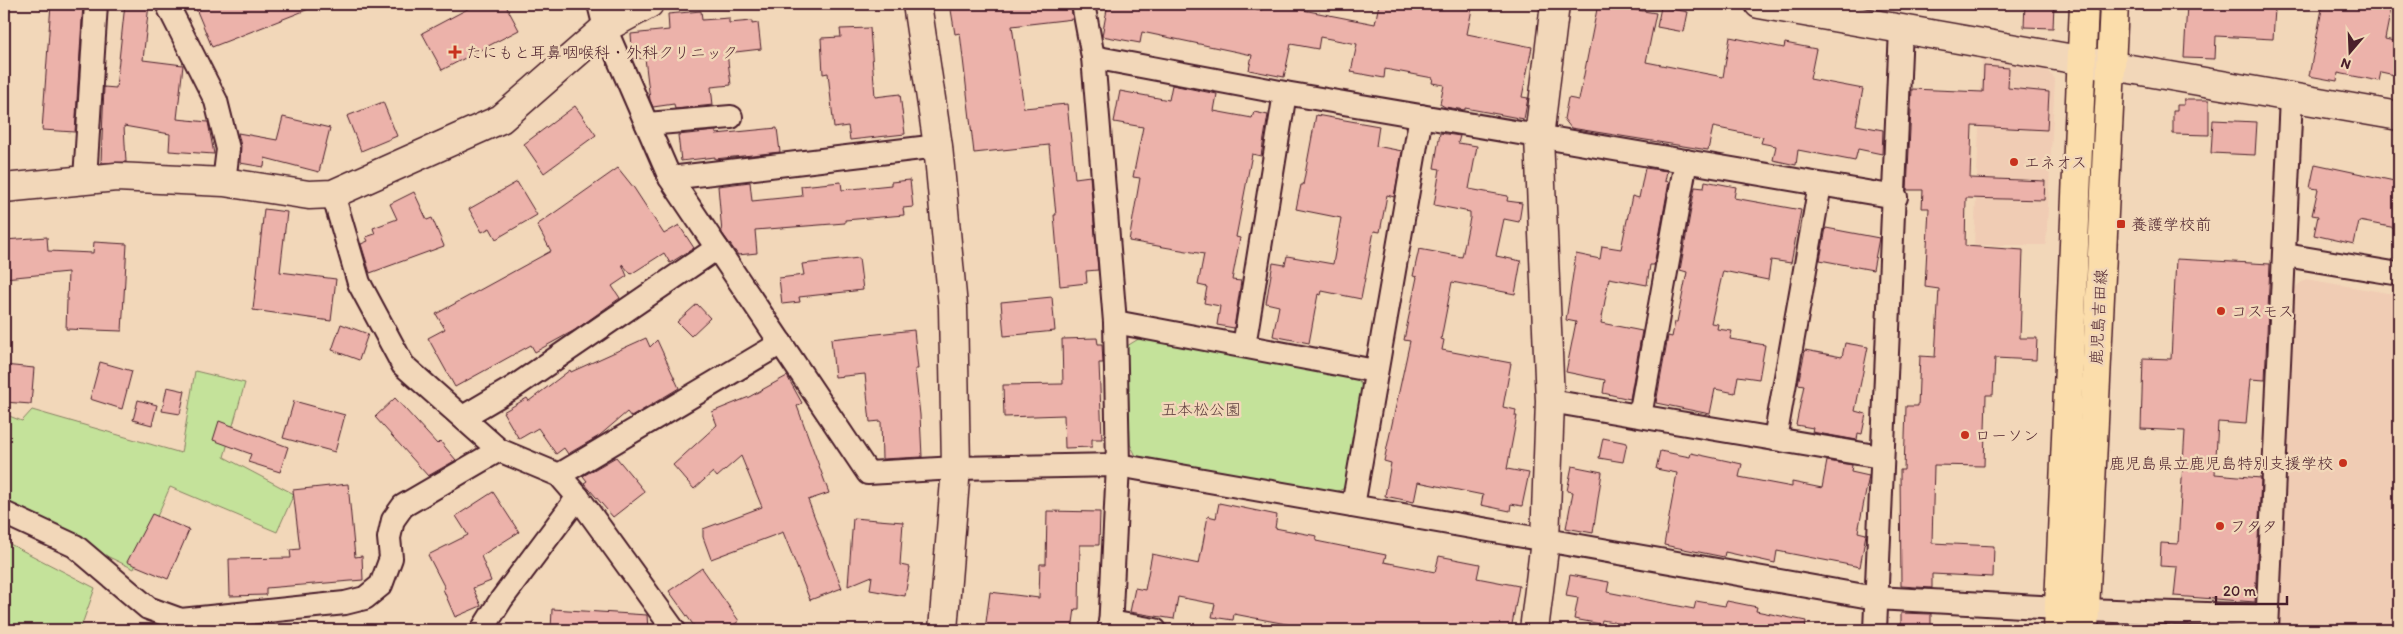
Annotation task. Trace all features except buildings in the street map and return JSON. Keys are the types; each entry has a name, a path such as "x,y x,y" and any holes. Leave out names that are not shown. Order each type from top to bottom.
{"main road":[{"name":"鹿児島吉田線","path":"2071,620 2081,59 2084,4"},
{"name":"鹿児島吉田線","path":"2071,620 2114,4"}],"street":[{"path":"85,179 96,4"},
{"path":"167,4 216,100 228,149 224,182"},
{"path":"4,188 116,177 224,182 309,195 333,194 501,120 602,16 649,4"},
{"path":"917,4 938,146 953,307 956,468 943,630"},
{"path":"1083,4 1093,57 1115,322 1118,465 1110,626 1155,630"},
{"path":"1534,630 1545,541 1550,401 1539,137 1556,4"},
{"path":"1759,4 2399,116"},
{"path":"602,16 670,178 868,473 956,468 1118,465 1876,598 2071,620 2267,623 2291,97"},
{"path":"1875,630 1881,457 1896,197 1901,28"},
{"path":"1093,57 1285,93 1896,197"},
{"path":"1244,346 1285,93"},
{"path":"1353,506 1375,371 1421,116"},
{"path":"647,124 731,117"},
{"path":"670,178 938,146"},
{"path":"1640,416 1686,161"},
{"path":"1775,439 1820,185"},
{"path":"333,194 359,283 403,365 499,450 559,476 578,497 674,630"},
{"path":"463,418 514,387 717,248"},
{"path":"2285,255 2399,274"},
{"path":"1115,322 1375,371"},
{"path":"559,476 781,343"},
{"path":"1550,401 1881,457"},
{"path":"4,513 75,546 148,608 181,620 345,604 365,598 381,585 391,558 389,538 393,520 403,506 499,450"},
{"path":"482,630 501,600 578,497"}],"shaded area":[{"name":"エネオス","path":"1982,56 2043,66 2055,79 2046,245 1974,245"},
{"name":"鹿児島県立鹿児島特別支援学校","path":"2306,279 2399,295 2399,630 2279,630 2295,287"}],"green space":[{"name":"五本松公園","path":"1140,338 1356,378 1362,386 1345,488 1336,492 1136,456 1130,444 1127,346"},
{"path":"195,371 245,383 224,457 294,494 277,532 170,487 134,569 4,507 4,414 22,421 32,410 181,453"},
{"path":"4,541 95,588 80,630 4,630"}],"place":[{"name":"たにもと耳鼻咽喉科・外科クリニック","path":"455,52"},
{"name":"エネオス","path":"2014,162"},
{"name":"養護学校前","path":"2121,224"},
{"name":"コスモス","path":"2221,311"},
{"name":"ローソン","path":"1965,435"},
{"name":"鹿児島県立鹿児島特別支援学校","path":"2343,463"},
{"name":"フタタ","path":"2220,526"}]}
